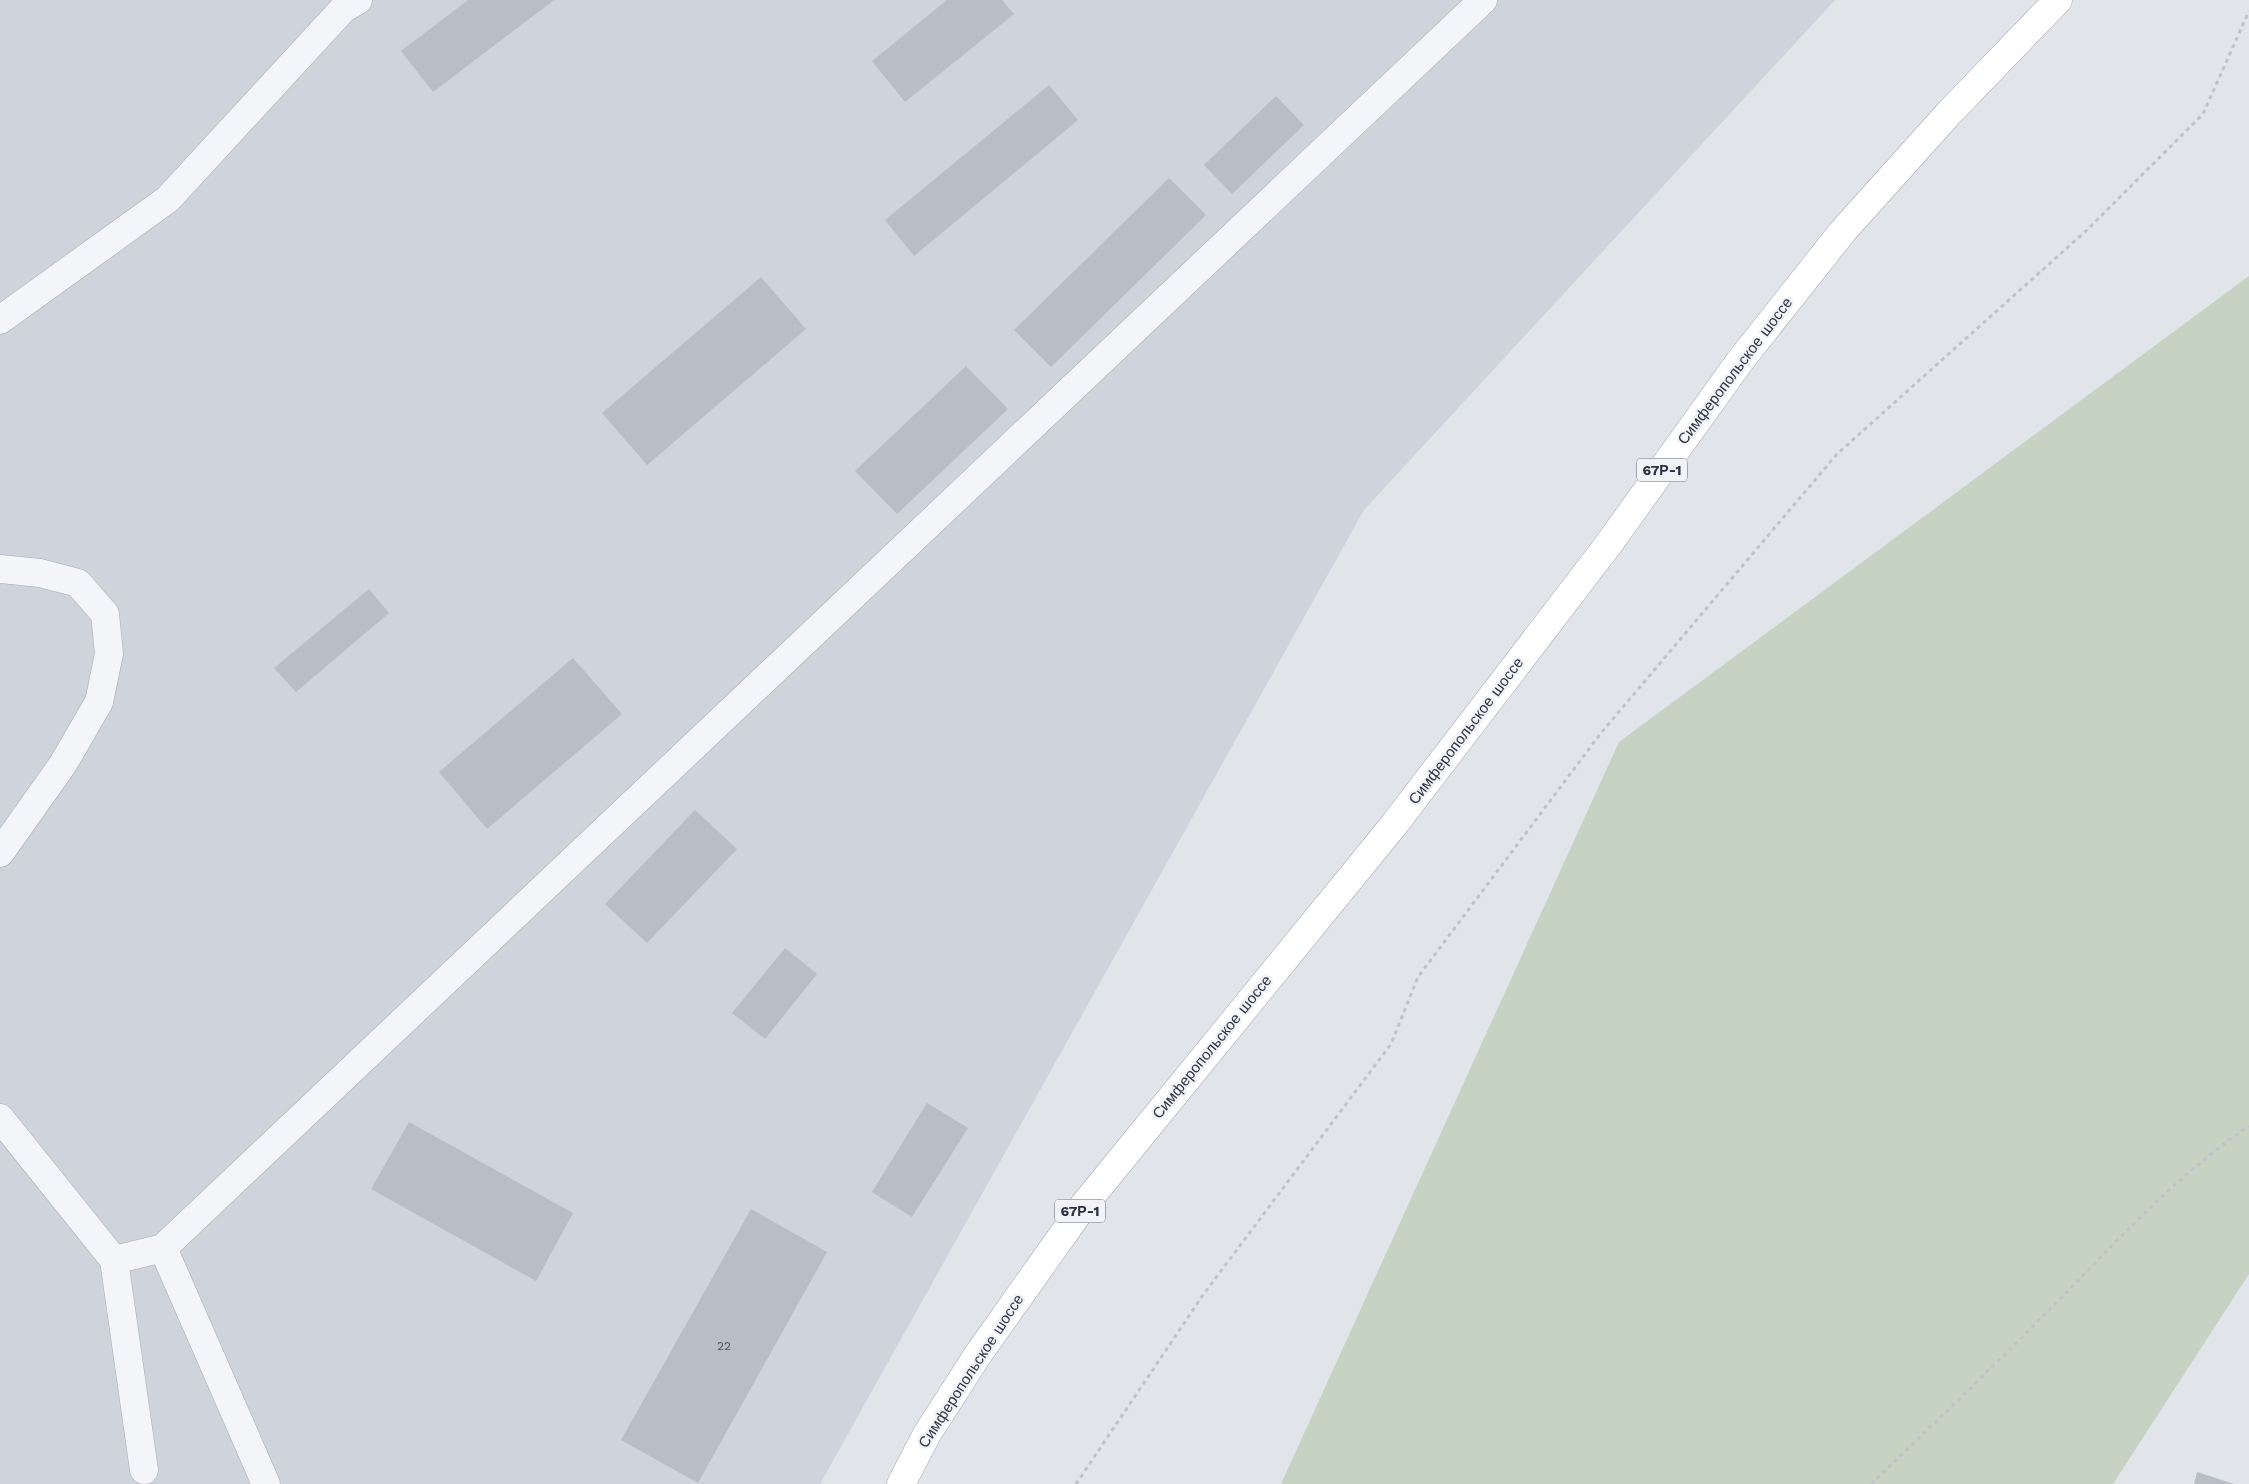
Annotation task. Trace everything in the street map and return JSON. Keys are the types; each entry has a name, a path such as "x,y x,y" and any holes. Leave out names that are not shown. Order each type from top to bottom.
{"main road":[{"name":"Симферопольское шоссе","path":"901,1484 927,1434 979,1353 1084,1205 1394,826 1608,545 1740,361 1843,230 1949,113 2058,0"}],"lane":[{"path":"0,320 168,199 343,9 358,0"},
{"path":"114,1260 163,1248 1483,0"},
{"path":"0,569 40,573 78,583 105,614 109,654 100,702 63,764 0,853"},
{"path":"0,1118 114,1260 144,1479"},
{"path":"163,1248 266,1484"}],"path":[{"path":"1076,1484 1203,1295 1391,1044 1418,977 1601,732 1837,454 2087,230 2203,114 2249,11"},
{"path":"1871,1484 1982,1378 2162,1195 2214,1150 2249,1126"}],"shaded area":[{"path":"0,0 1835,0 1364,510 820,1484 0,1484"}],"green space":[{"path":"2249,276 2249,1274 2113,1484 1281,1484 1619,742"}],"building":[{"path":"468,0 554,0 433,92 401,51"},
{"path":"947,0 1002,0 1014,14 905,102 872,61"},
{"path":"1049,85 1078,120 914,256 885,220"},
{"path":"1276,96 1304,125 1232,194 1204,165"},
{"path":"1169,178 1206,215 1051,367 1014,330"},
{"path":"761,277 806,329 647,465 602,413"},
{"path":"966,366 1008,409 897,514 855,471"},
{"path":"369,589 389,613 296,692 274,668"},
{"path":"573,658 622,714 487,829 439,772"},
{"path":"695,810 737,849 647,943 605,904"},
{"path":"785,948 817,974 765,1039 732,1013"},
{"path":"927,1103 968,1128 912,1217 872,1192"},
{"path":"409,1122 573,1213 536,1281 371,1189"},
{"path":"751,1209 827,1252 698,1483 621,1440"},
{"path":"2197,1472 2234,1484 2194,1484"}]}
